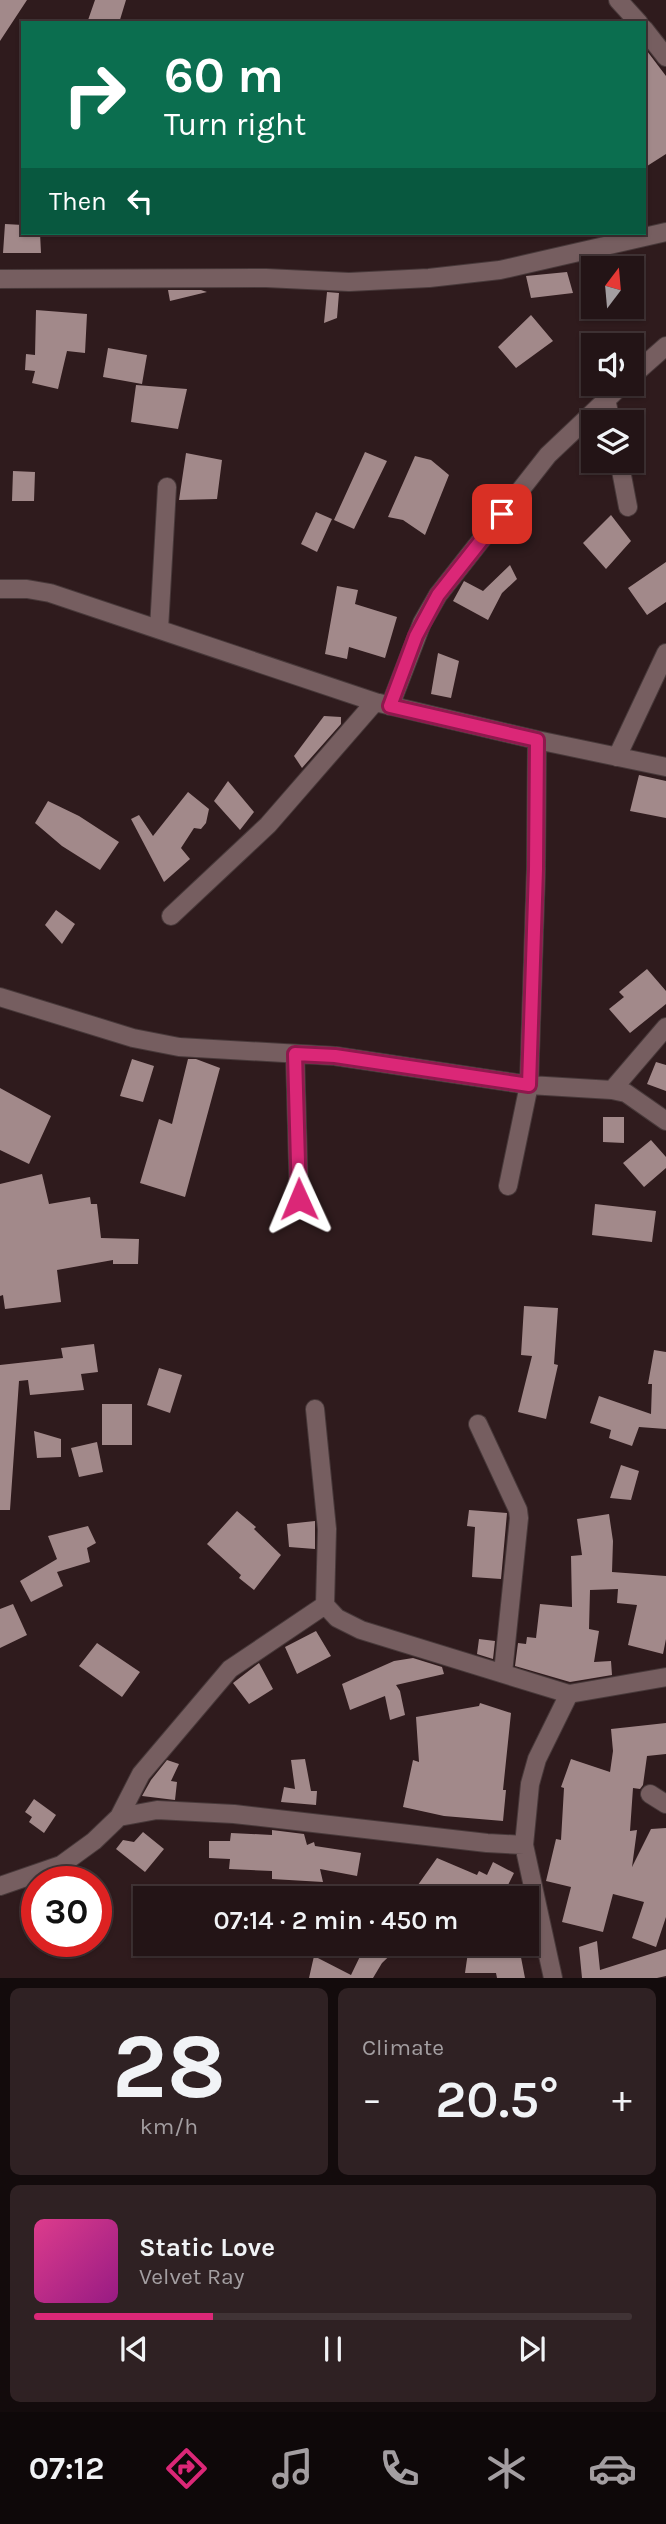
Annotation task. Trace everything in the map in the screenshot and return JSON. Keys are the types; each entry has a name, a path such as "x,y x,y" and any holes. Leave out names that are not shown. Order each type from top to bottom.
{"street":[{"path":"618,0 637,21"},
{"path":"646,32 666,57"},
{"path":"0,279 266,278 349,282 429,278 500,270 666,232"},
{"path":"644,365 666,346"},
{"path":"171,915 268,825 383,704 438,595 548,455 609,396"},
{"path":"606,399 608,410"},
{"path":"621,473 628,507"},
{"path":"159,629 167,487"},
{"path":"0,589 27,589 50,593 383,704 666,767"},
{"path":"617,757 666,653"},
{"path":"508,1186 529,1085 537,740"},
{"path":"0,997 133,1038 179,1048 335,1056 529,1085 612,1090 626,1093 666,1121"},
{"path":"612,1090 666,1027"},
{"path":"295,1054 299,1199"},
{"path":"315,1409 327,1529 325,1605 337,1618 361,1630 569,1694 666,1676"},
{"path":"478,1424 518,1510 519,1518 503,1673"},
{"path":"0,1886 61,1866 94,1841 119,1816 141,1774 230,1669 325,1605"},
{"path":"553,1978 524,1845 530,1784 537,1759 569,1694"},
{"path":"119,1816 157,1810 233,1814 524,1845"}],"building":[{"path":"0,0 27,0 0,41"},
{"path":"95,0 126,0 120,21 88,21"},
{"path":"646,50 666,76 666,154 646,167"},
{"path":"5,224 21,225 21,235 40,235 41,253 3,253"},
{"path":"567,272 573,293 531,298 526,276"},
{"path":"168,290 201,290 207,292 170,301"},
{"path":"327,292 339,293 337,318 324,323"},
{"path":"36,310 87,314 85,353 67,351 58,389 32,383 35,371 25,370 26,354 35,355"},
{"path":"531,315 553,341 516,368 498,347"},
{"path":"108,348 147,355 142,384 103,377"},
{"path":"136,385 187,389 178,429 131,422"},
{"path":"365,452 387,461 354,529 334,520"},
{"path":"186,453 222,460 217,499 179,500"},
{"path":"415,456 431,460 449,475 425,535 403,520 388,517"},
{"path":"13,471 35,472 34,501 12,501"},
{"path":"316,512 332,519 317,552 301,544"},
{"path":"611,515 631,541 606,569 583,543"},
{"path":"666,562 666,602 647,615 628,588"},
{"path":"510,565 517,579 502,593 488,620 453,601 464,581 483,591"},
{"path":"337,586 358,590 355,604 397,617 385,658 349,647 347,659 325,654"},
{"path":"438,653 459,661 451,698 431,694"},
{"path":"324,716 341,717 341,724 302,768 294,756"},
{"path":"639,775 666,781 666,818 630,811"},
{"path":"228,781 254,812 240,830 214,801"},
{"path":"188,792 209,809 206,823 201,829 194,828 181,848 190,859 164,882 131,819 139,815 153,836"},
{"path":"48,801 79,816 119,842 100,870 62,846 35,823"},
{"path":"56,910 75,924 62,944 45,925"},
{"path":"647,969 666,991 666,1004 630,1033 609,1009 624,997 619,992"},
{"path":"132,1059 154,1066 143,1102 120,1096"},
{"path":"188,1059 196,1059 220,1068 185,1197 140,1183 159,1119 172,1124"},
{"path":"656,1062 666,1065 666,1091 647,1084"},
{"path":"0,1088 51,1116 29,1164 0,1150"},
{"path":"603,1117 624,1117 624,1143 603,1142"},
{"path":"651,1140 666,1157 666,1168 644,1187 623,1163"},
{"path":"42,1174 49,1204 90,1197 91,1204 97,1204 101,1238 139,1239 138,1264 113,1264 113,1260 57,1270 61,1302 5,1309 3,1295 0,1296 0,1184"},
{"path":"595,1204 656,1211 652,1242 592,1235"},
{"path":"524,1306 558,1308 554,1364 558,1365 546,1419 518,1412 532,1356 521,1355"},
{"path":"94,1344 98,1372 81,1374 84,1390 30,1395 28,1380 19,1381 10,1510 0,1510 0,1365 63,1358 61,1348"},
{"path":"654,1350 666,1352 666,1429 639,1427 632,1446 609,1438 611,1430 590,1423 599,1396 651,1414 652,1384 648,1384"},
{"path":"159,1368 182,1375 170,1413 147,1405"},
{"path":"102,1404 132,1404 132,1445 102,1445"},
{"path":"34,1431 61,1439 61,1457 37,1458"},
{"path":"97,1442 103,1472 79,1477 71,1448"},
{"path":"621,1465 639,1471 631,1500 610,1498"},
{"path":"469,1510 507,1513 501,1579 472,1577 475,1527 467,1526"},
{"path":"237,1511 256,1527 254,1529 281,1555 254,1590 207,1544"},
{"path":"609,1514 613,1541 612,1572 666,1576 666,1639 663,1654 628,1645 637,1605 617,1603 618,1589 590,1590 589,1629 599,1631 594,1662 611,1661 612,1675 570,1682 515,1666 518,1643 526,1644 527,1637 536,1638 540,1604 572,1607 571,1556 582,1555 577,1519"},
{"path":"315,1521 315,1549 289,1547 287,1524"},
{"path":"88,1526 96,1543 87,1548 90,1562 57,1572 63,1586 31,1602 20,1581 57,1559 48,1536"},
{"path":"13,1604 27,1635 0,1648 0,1609"},
{"path":"316,1631 331,1656 297,1674 285,1647"},
{"path":"479,1639 495,1641 493,1659 477,1654"},
{"path":"97,1643 140,1672 122,1697 79,1666"},
{"path":"413,1658 442,1667 444,1674 396,1685 400,1691 405,1715 390,1720 385,1696 350,1710 342,1684 394,1661"},
{"path":"259,1663 273,1689 249,1704 233,1683"},
{"path":"480,1703 511,1713 503,1790 506,1790 503,1821 444,1816 403,1807 413,1760 419,1762 416,1717 479,1706"},
{"path":"666,1723 666,1754 647,1756 643,1785 640,1789 633,1788 630,1831 637,1830 632,1867 651,1829 666,1828 666,1917 656,1947 632,1938 644,1902 613,1894 603,1932 562,1922 571,1887 546,1881 556,1839 561,1840 564,1788 561,1787 571,1759 610,1772 613,1751 611,1729"},
{"path":"305,1759 311,1791 317,1791 316,1805 281,1802 284,1787 295,1789 291,1760"},
{"path":"167,1760 179,1764 171,1781 177,1782 175,1800 142,1796 151,1780"},
{"path":"34,1799 56,1815 44,1833 29,1822 32,1817 25,1812"},
{"path":"272,1830 304,1834 307,1845 314,1842 315,1846 361,1853 357,1876 320,1869 323,1882 272,1879 272,1871 229,1869 230,1859 209,1858 209,1841 230,1841 231,1833 272,1835"},
{"path":"143,1832 164,1849 145,1872 116,1849 123,1840 134,1842"},
{"path":"437,1858 477,1875 479,1871 487,1875 493,1862 514,1873 510,1886 417,1886"},
{"path":"597,1941 600,1970 666,1949 666,1976 582,1978 579,1947"},
{"path":"314,1956 351,1975 360,1956 389,1956 373,1978 309,1978"},
{"path":"467,1956 521,1956 525,1978 497,1978 496,1973 465,1973"}],"route":[{"path":"299,1199 295,1054 335,1056 529,1085 537,740 390,706 416,636 438,595 502,514"}]}
